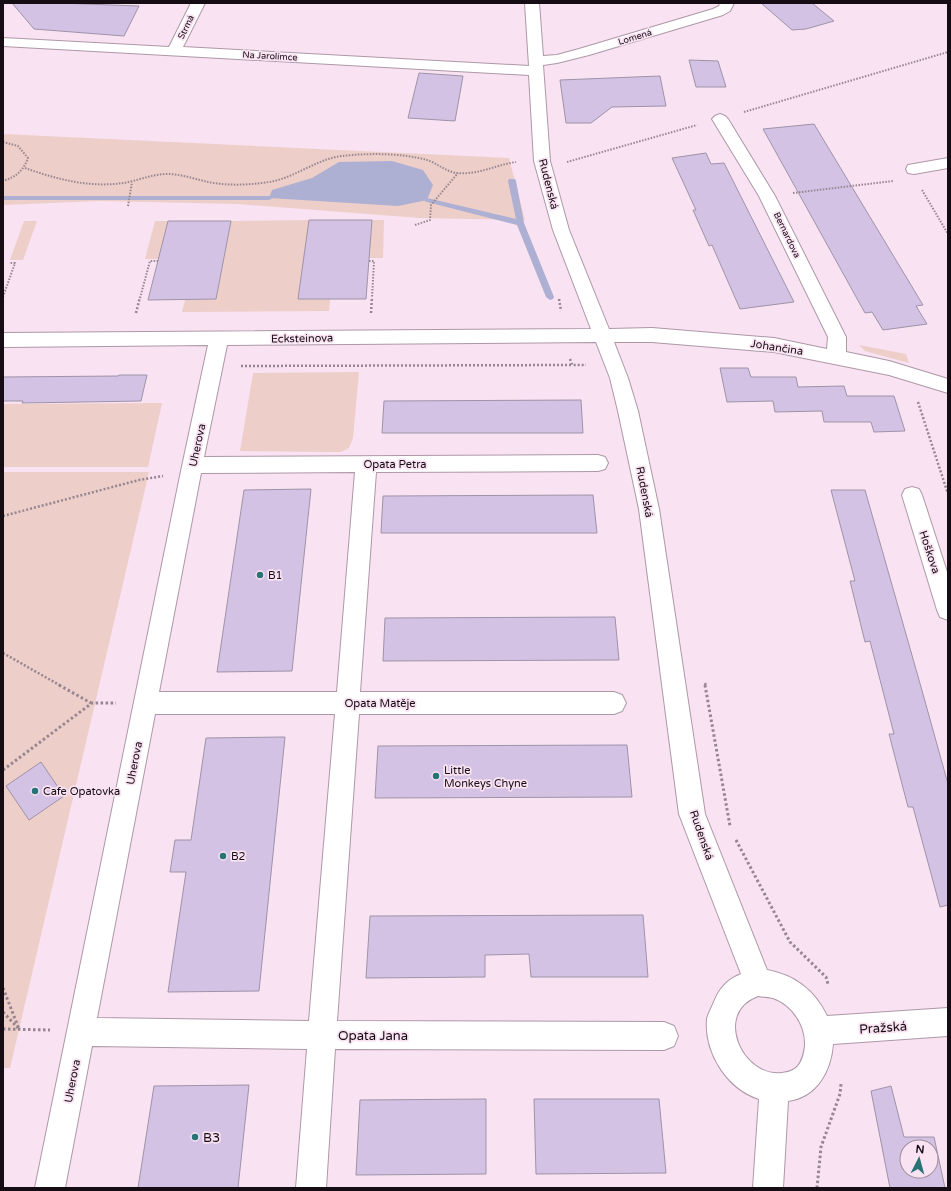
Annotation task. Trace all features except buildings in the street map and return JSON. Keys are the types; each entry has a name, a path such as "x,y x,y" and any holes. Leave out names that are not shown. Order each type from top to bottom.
{"street":[{"name":"Strmá","path":"174,51 198,3"},
{"name":"Rudenská","path":"532,3 542,162 561,230 619,378 624,398 649,509 692,814 758,982"},
{"name":"Lomená","path":"537,66 718,12 726,8 727,3"},
{"name":"Na Jarolímce","path":"3,42 174,51 537,66"},
{"name":"Bernardova","path":"720,119 767,196 837,337 836,357"},
{"path":"914,169 948,163"},
{"name":"Johančina","path":"602,336 652,335 717,339 774,345 889,368 948,386"},
{"name":"Ecksteinova","path":"3,340 602,336"},
{"name":"Uherova","path":"50,1188 82,1032 192,468 219,339"},
{"name":"Opata Petra","path":"192,468 366,464 598,463"},
{"path":"311,1188 321,1035 349,703 366,464"},
{"name":"Hoškova","path":"912,495 948,610"},
{"name":"Opata Matěje","path":"146,703 614,703"},
{"path":"758,982 770,983 783,987 795,994 809,1011 818,1031 820,1046 817,1061 810,1073 800,1083 788,1088 774,1088 757,1084 742,1074 730,1060 723,1044 721,1026 724,1010 732,997 743,987 758,982"},
{"name":"Pražská","path":"818,1031 948,1022"},
{"name":"Opata Jana","path":"82,1032 321,1035 664,1036"},
{"path":"768,1188 774,1088"}],"path":[{"path":"25,168 45,176 87,184 106,185 132,182 147,176 167,174 210,182 239,184 269,182 285,179 328,158 344,156 413,157 426,159 443,169 458,173 481,172 506,163 566,162 720,119 948,52"},
{"path":"3,142 18,146 28,158 25,168 13,179 3,181"},
{"path":"415,224 430,220 431,205 458,173"},
{"path":"767,196 899,180"},
{"path":"128,206 132,182"},
{"path":"918,185 948,234"},
{"path":"369,260 374,261 371,314 378,314"},
{"path":"136,314 150,261 158,261"},
{"path":"3,297 15,263 9,263"},
{"path":"555,312 562,310 558,295"},
{"path":"129,314 143,314"},
{"path":"914,376 914,389 948,494"},
{"path":"3,516 192,468"},
{"path":"3,653 92,703 146,703"},
{"path":"703,675 731,831"},
{"path":"3,770 92,703"},
{"path":"735,838 790,942 826,977 829,985"},
{"path":"3,988 19,1029"},
{"path":"3,1012 19,1029"},
{"path":"3,1029 82,1032"},
{"path":"817,1188 821,1147 840,1094 841,1079"}],"shaded area":[{"path":"3,134 509,158 525,220 420,218 238,204 101,201 3,205"},
{"path":"309,220 330,299 329,311 182,312 185,300 216,299 231,221"},
{"path":"372,220 384,220 383,258 369,258"},
{"path":"24,221 37,221 23,260 10,260"},
{"path":"155,221 168,221 159,259 145,259"},
{"path":"859,345 906,354 909,363 865,351"},
{"path":"359,372 353,438 349,448 341,452 240,451 253,373"},
{"path":"162,403 148,467 3,467 3,404"},
{"path":"3,472 149,472 10,1068 3,1068"}],"water":[{"path":"392,161 423,170 433,185 427,200 398,206 269,198 272,190 312,178 339,162"}],"waterway":[{"path":"512,181 520,223"},
{"path":"3,198 269,198"},
{"path":"427,200 520,223"},
{"path":"520,223 550,297"}],"place":[{"name":"B1","path":"260,575"},
{"name":"Little Monkeys Chyne","path":"436,776"},
{"name":"Cafe Opatovka","path":"35,791"},
{"name":"B2","path":"223,856"},
{"name":"B3","path":"195,1137"}]}
